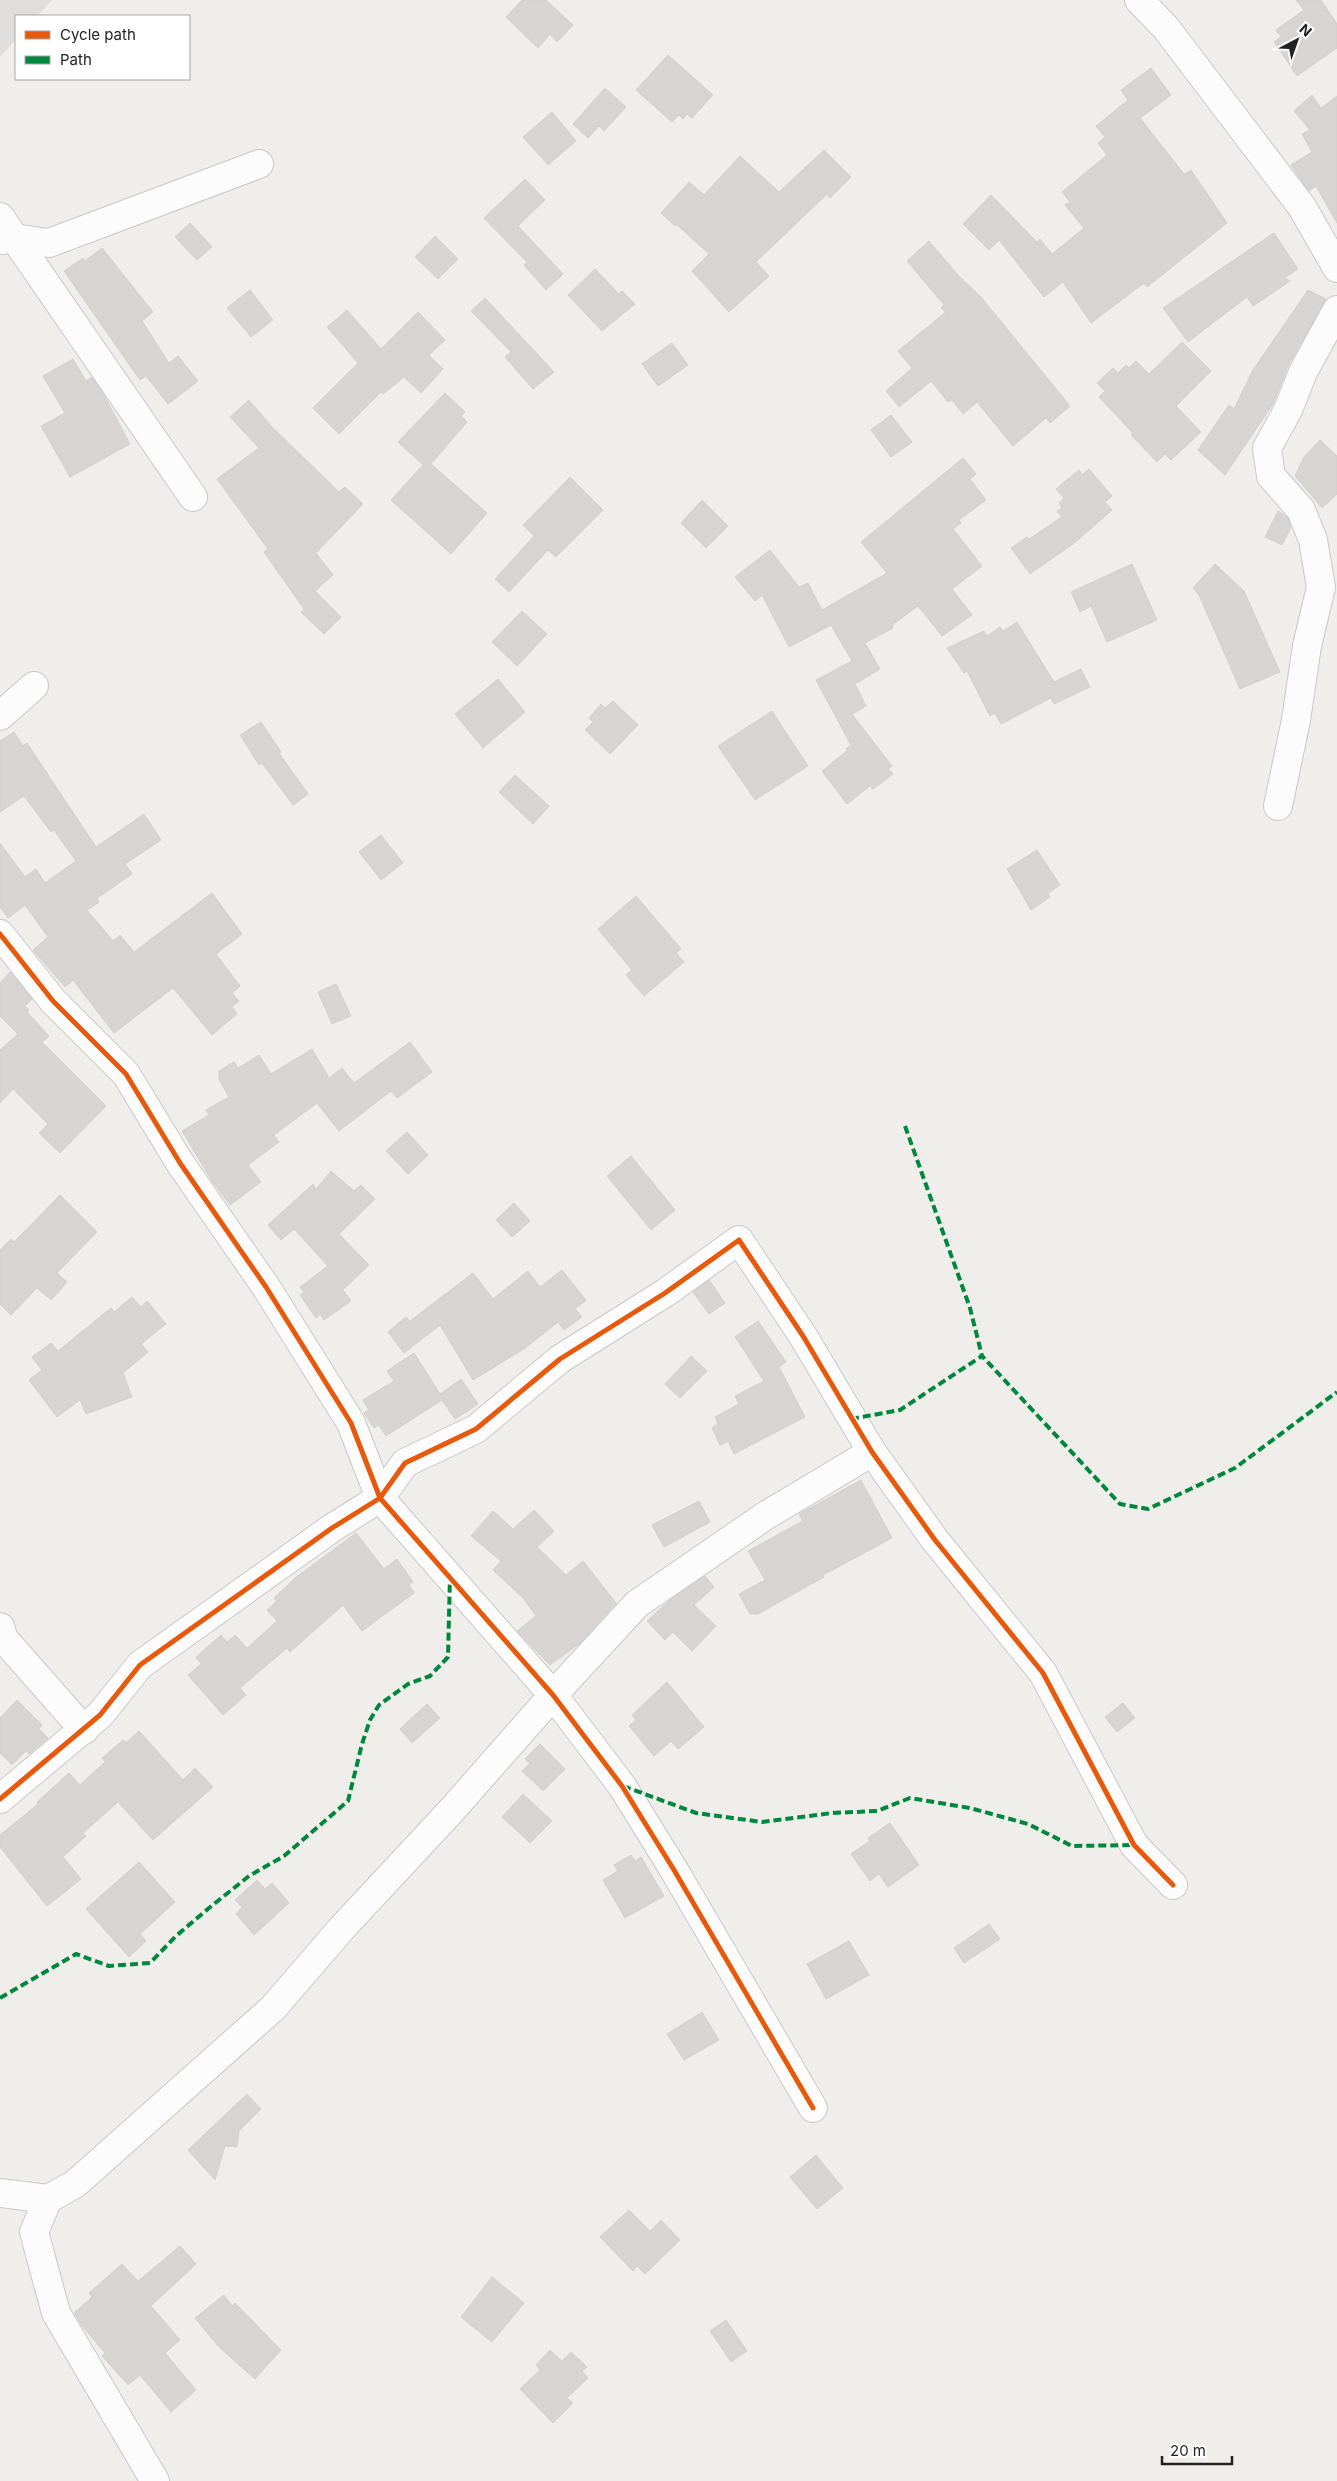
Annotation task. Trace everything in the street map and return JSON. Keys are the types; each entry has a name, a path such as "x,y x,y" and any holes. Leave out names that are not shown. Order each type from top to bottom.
{"street":[{"path":"1139,0 1166,28 1302,207 1334,256"},
{"path":"5,231 49,243 259,164"},
{"path":"5,231 193,497"},
{"path":"1278,806 1296,720 1307,646 1321,586 1313,540 1302,510 1271,476 1267,448 1288,410 1303,372 1337,310"},
{"path":"0,716 34,686"},
{"path":"0,934 53,1001 126,1074 180,1163 266,1287 351,1423 380,1498 553,1695 622,1786 674,1870 813,2108"},
{"path":"0,1799 100,1715 140,1665 332,1528 380,1498 405,1463 476,1429 560,1359 665,1293 740,1240 802,1336 872,1452 935,1540 1043,1673 1134,1845 1173,1885"},
{"path":"0,2193 48,2199 76,2184 273,2008 342,1928 451,1812 553,1695 637,1604 765,1516 872,1452"},
{"path":"0,1627 4,1639 84,1730"},
{"path":"48,2199 34,2232 56,2313 156,2481"}],"shaded area":[{"path":"0,0 52,0 38,15 15,15 15,40 0,57"}],"building":[{"path":"522,0 546,0 573,25 557,42 550,34 538,48 506,17"},
{"path":"1296,0 1321,0 1337,24 1337,48 1297,76 1274,42 1281,37 1276,30 1304,10"},
{"path":"668,55 713,95 692,118 687,114 683,119 679,115 672,122 636,90"},
{"path":"1151,68 1171,95 1140,118 1184,174 1191,170 1227,223 1147,287 1144,283 1091,323 1063,282 1044,297 999,240 989,250 963,224 991,195 1037,242 1040,239 1052,254 1084,228 1065,205 1070,202 1062,192 1107,155 1098,143 1105,137 1096,126 1128,100 1121,90"},
{"path":"605,88 626,107 604,131 599,126 588,138 573,124"},
{"path":"1312,95 1321,108 1337,96 1337,223 1316,186 1309,191 1291,165 1312,152 1302,134 1310,130 1294,111"},
{"path":"552,112 576,141 548,165 523,137"},
{"path":"824,150 851,177 830,198 827,194 756,262 769,276 729,312 692,271 709,254 661,213 689,182 704,195 740,156 779,192"},
{"path":"525,179 545,200 518,226 563,274 546,290 524,265 527,262 484,218"},
{"path":"190,223 212,247 197,260 175,237"},
{"path":"1274,233 1298,269 1284,278 1290,281 1253,306 1247,297 1188,342 1163,308"},
{"path":"435,236 458,259 438,279 415,257"},
{"path":"929,241 958,275 981,297 1070,406 1050,423 1046,418 1013,446 977,402 963,414 952,400 948,402 931,381 899,407 886,391 912,368 898,351 946,312 941,308 944,305 907,261"},
{"path":"102,248 153,312 142,321 169,363 178,356 198,381 168,404 146,376 140,380 64,271 83,258 85,261"},
{"path":"595,269 619,294 622,291 635,304 602,331 568,295"},
{"path":"250,290 273,320 251,337 227,308"},
{"path":"1308,290 1326,299 1289,364 1273,404 1225,475 1198,450 1229,405 1234,409 1253,370"},
{"path":"485,298 554,372 533,389 505,357 511,352 471,311"},
{"path":"347,310 381,349 418,312 445,340 429,355 443,369 421,393 404,377 383,394 381,392 339,434 313,408 358,363 327,327"},
{"path":"1182,342 1211,371 1176,406 1201,432 1171,460 1165,454 1157,462 1099,397 1105,391 1097,383 1113,368 1118,373 1126,365 1129,368 1136,361 1149,374"},
{"path":"672,343 688,365 658,386 642,364"},
{"path":"73,359 86,381 92,377 130,444 70,477 41,426 65,413 43,376"},
{"path":"445,393 465,412 461,416 467,422 431,464 487,513 451,554 391,500 423,465 398,442"},
{"path":"249,400 272,427 339,492 345,487 363,504 316,553 333,575 315,591 341,617 324,634 301,612 304,609 264,552 268,549 217,479 259,448 230,417"},
{"path":"891,415 912,442 891,457 871,430"},
{"path":"1320,440 1337,456 1337,494 1322,508 1295,476 1304,457"},
{"path":"963,458 976,474 970,479 986,500 959,520 961,523 953,529 982,566 952,589 972,615 942,636 918,606 892,625 893,628 865,643 880,669 855,684 866,706 852,714 892,766 888,769 893,774 873,789 870,786 847,804 822,771 848,750 846,749 851,745 816,680 852,661 831,625 789,647 762,595 755,601 735,577 770,550 799,587 808,583 822,610 887,573 861,542"},
{"path":"1089,469 1112,496 1105,502 1112,510 1073,544 1030,574 1011,548 1027,537 1029,539 1062,517 1057,511 1062,508 1059,503 1064,498 1056,489 1079,470 1082,475"},
{"path":"570,477 603,510 556,557 548,550 509,592 495,579 534,536 523,525"},
{"path":"702,500 728,526 706,548 681,523"},
{"path":"1278,511 1288,518 1291,527 1282,545 1265,537"},
{"path":"1132,564 1157,620 1107,642 1091,606 1080,612 1071,592"},
{"path":"1215,564 1244,591 1280,672 1240,689 1199,595 1193,588"},
{"path":"522,611 547,634 517,666 492,642"},
{"path":"1017,622 1054,682 1081,669 1090,687 1054,704 1051,698 1001,724 995,713 990,716 967,671 964,673 947,648 984,631 987,636 1000,627 1003,631"},
{"path":"498,679 525,712 483,748 455,714"},
{"path":"613,701 638,725 610,754 585,730 593,722 589,718 601,704 605,708"},
{"path":"772,711 808,766 755,800 718,746"},
{"path":"261,722 281,752 279,753 308,794 293,805 262,763 259,765 240,735"},
{"path":"14,732 23,746 27,743 96,847 144,814 161,840 125,864 132,874 97,898 99,902 87,910 113,941 120,935 134,952 212,893 242,934 216,954 240,986 232,993 239,1001 232,1007 237,1014 212,1035 173,988 114,1033 73,980 65,987 33,950 48,937 25,905 8,918 0,907 0,843 25,877 36,869 45,883 76,861 54,830 51,832 24,796 0,812 0,741"},
{"path":"515,775 549,806 533,824 499,792"},
{"path":"381,835 403,863 381,880 359,852"},
{"path":"1037,850 1060,885 1048,893 1050,897 1031,910 1007,869"},
{"path":"636,896 681,949 676,953 684,962 644,996 626,975 632,970 598,929"},
{"path":"10,972 32,999 25,1006 29,1010 27,1012 49,1036 42,1042 106,1106 60,1153 39,1133 48,1124 13,1089 0,1103 0,1050 18,1034 0,1016 0,983"},
{"path":"336,984 351,1016 332,1024 318,992"},
{"path":"410,1042 432,1072 397,1098 391,1091 339,1131 317,1103 274,1135 279,1142 248,1165 261,1182 230,1205 212,1181 182,1131 209,1115 206,1110 229,1097 219,1079 219,1071 234,1062 238,1068 259,1055 271,1074 312,1049 329,1078 342,1068 354,1083"},
{"path":"407,1132 428,1155 408,1174 386,1151"},
{"path":"631,1156 675,1210 651,1230 607,1176"},
{"path":"331,1171 354,1191 361,1185 375,1199 339,1234 369,1265 343,1290 351,1301 324,1320 320,1314 316,1318 300,1295 304,1292 300,1287 328,1266 294,1229 281,1240 268,1225 313,1184 316,1189"},
{"path":"60,1195 97,1232 57,1273 67,1282 51,1300 37,1288 11,1315 0,1304 0,1250 11,1239 14,1242"},
{"path":"514,1203 530,1221 512,1237 496,1220"},
{"path":"562,1270 586,1300 575,1309 582,1317 564,1330 558,1322 524,1349 473,1380 440,1325 404,1353 388,1332 406,1317 410,1321 473,1273 493,1299 528,1271 540,1287"},
{"path":"709,1280 725,1303 709,1314 693,1292"},
{"path":"132,1297 141,1307 147,1301 166,1324 141,1344 148,1352 123,1373 132,1397 86,1414 80,1400 57,1417 29,1380 42,1370 32,1357 51,1343 58,1351 111,1308 114,1312"},
{"path":"758,1321 786,1362 779,1367 805,1417 734,1454 728,1441 720,1445 712,1428 718,1424 715,1417 739,1404 735,1396 764,1381 735,1337"},
{"path":"414,1353 440,1394 461,1379 478,1404 455,1419 442,1400 386,1436 379,1425 374,1428 364,1413 369,1410 363,1400 394,1381 387,1371"},
{"path":"691,1356 707,1371 680,1398 665,1384"},
{"path":"861,1480 892,1538 823,1575 824,1577 758,1614 750,1614 739,1594 765,1580 748,1551 803,1521 799,1514"},
{"path":"699,1501 710,1522 664,1547 652,1525"},
{"path":"534,1510 554,1531 537,1547 566,1575 583,1561 616,1603 580,1643 550,1665 517,1631 536,1616 523,1598 493,1570 501,1561 471,1536 493,1511 513,1529"},
{"path":"356,1533 384,1569 397,1559 413,1582 409,1585 414,1593 362,1631 343,1605 290,1652 287,1648 240,1688 246,1695 223,1715 188,1675 201,1664 196,1657 221,1635 227,1642 235,1635 247,1648 277,1621 267,1610 277,1601 274,1598 295,1578"},
{"path":"705,1576 714,1587 694,1605 716,1626 692,1651 673,1632 665,1640 647,1621 670,1600"},
{"path":"667,1682 704,1727 678,1749 671,1741 654,1756 629,1726 636,1720 632,1715"},
{"path":"17,1700 42,1725 39,1729 48,1738 29,1754 26,1751 12,1765 0,1753 0,1718"},
{"path":"1123,1703 1135,1718 1117,1732 1105,1717"},
{"path":"427,1704 440,1718 412,1743 400,1729"},
{"path":"139,1731 183,1780 195,1768 213,1787 153,1840 118,1802 83,1833 86,1836 63,1857 81,1879 47,1906 0,1847 0,1835 38,1804 37,1802 69,1773 80,1785 105,1762 102,1758 123,1740 126,1743"},
{"path":"540,1744 565,1769 543,1791 522,1771 530,1763 525,1759"},
{"path":"523,1794 552,1821 530,1843 502,1817"},
{"path":"890,1823 919,1865 888,1887 879,1874 870,1881 851,1854 870,1841 868,1838"},
{"path":"631,1855 635,1861 641,1857 664,1896 625,1918 603,1880 618,1871 614,1865"},
{"path":"139,1862 175,1902 140,1934 146,1941 129,1957 86,1909"},
{"path":"257,1880 265,1889 272,1883 289,1903 254,1935 236,1914 242,1907 235,1900"},
{"path":"989,1924 1000,1939 964,1963 954,1948"},
{"path":"849,1941 869,1975 826,1999 807,1964"},
{"path":"702,2012 719,2040 684,2060 667,2034"},
{"path":"247,2094 261,2109 239,2131 237,2147 225,2146 215,2180 188,2150"},
{"path":"816,2155 843,2188 817,2209 790,2177"},
{"path":"629,2210 650,2231 661,2220 680,2240 645,2274 637,2266 633,2271 600,2237"},
{"path":"180,2246 196,2264 151,2306 180,2340 165,2353 196,2390 171,2412 140,2375 128,2385 102,2356 105,2353 74,2313 92,2297 89,2293 122,2264 138,2281"},
{"path":"492,2277 524,2303 492,2342 461,2317"},
{"path":"224,2295 232,2306 235,2303 281,2350 255,2379 219,2347 195,2318"},
{"path":"726,2320 747,2351 731,2362 710,2331"},
{"path":"550,2350 562,2361 571,2352 587,2367 582,2371 588,2378 567,2398 573,2403 553,2423 520,2389 540,2370 536,2365"}],"marked path":[{"path":"905,1126 970,1308 982,1356"},
{"path":"851,1419 900,1410 982,1356 1120,1504 1148,1509 1235,1468 1337,1392"},
{"path":"0,1998 76,1954 109,1966 150,1963 176,1936 209,1908 249,1876 284,1856 348,1801 362,1744 370,1720 379,1705 408,1684 430,1676 448,1657 450,1576"},
{"path":"623,1786 696,1813 762,1822 832,1813 877,1811 910,1798 970,1808 1028,1824 1072,1846 1134,1845"}],"cycle path":[{"path":"0,934 53,1001 126,1074 180,1163 266,1287 351,1423 380,1498 553,1695 622,1786 674,1870 813,2108"},
{"path":"0,1799 100,1715 140,1665 332,1528 380,1498 405,1463 476,1429 560,1359 665,1293 739,1240 803,1336 872,1452 935,1540 1043,1673 1134,1845 1173,1885"}]}
